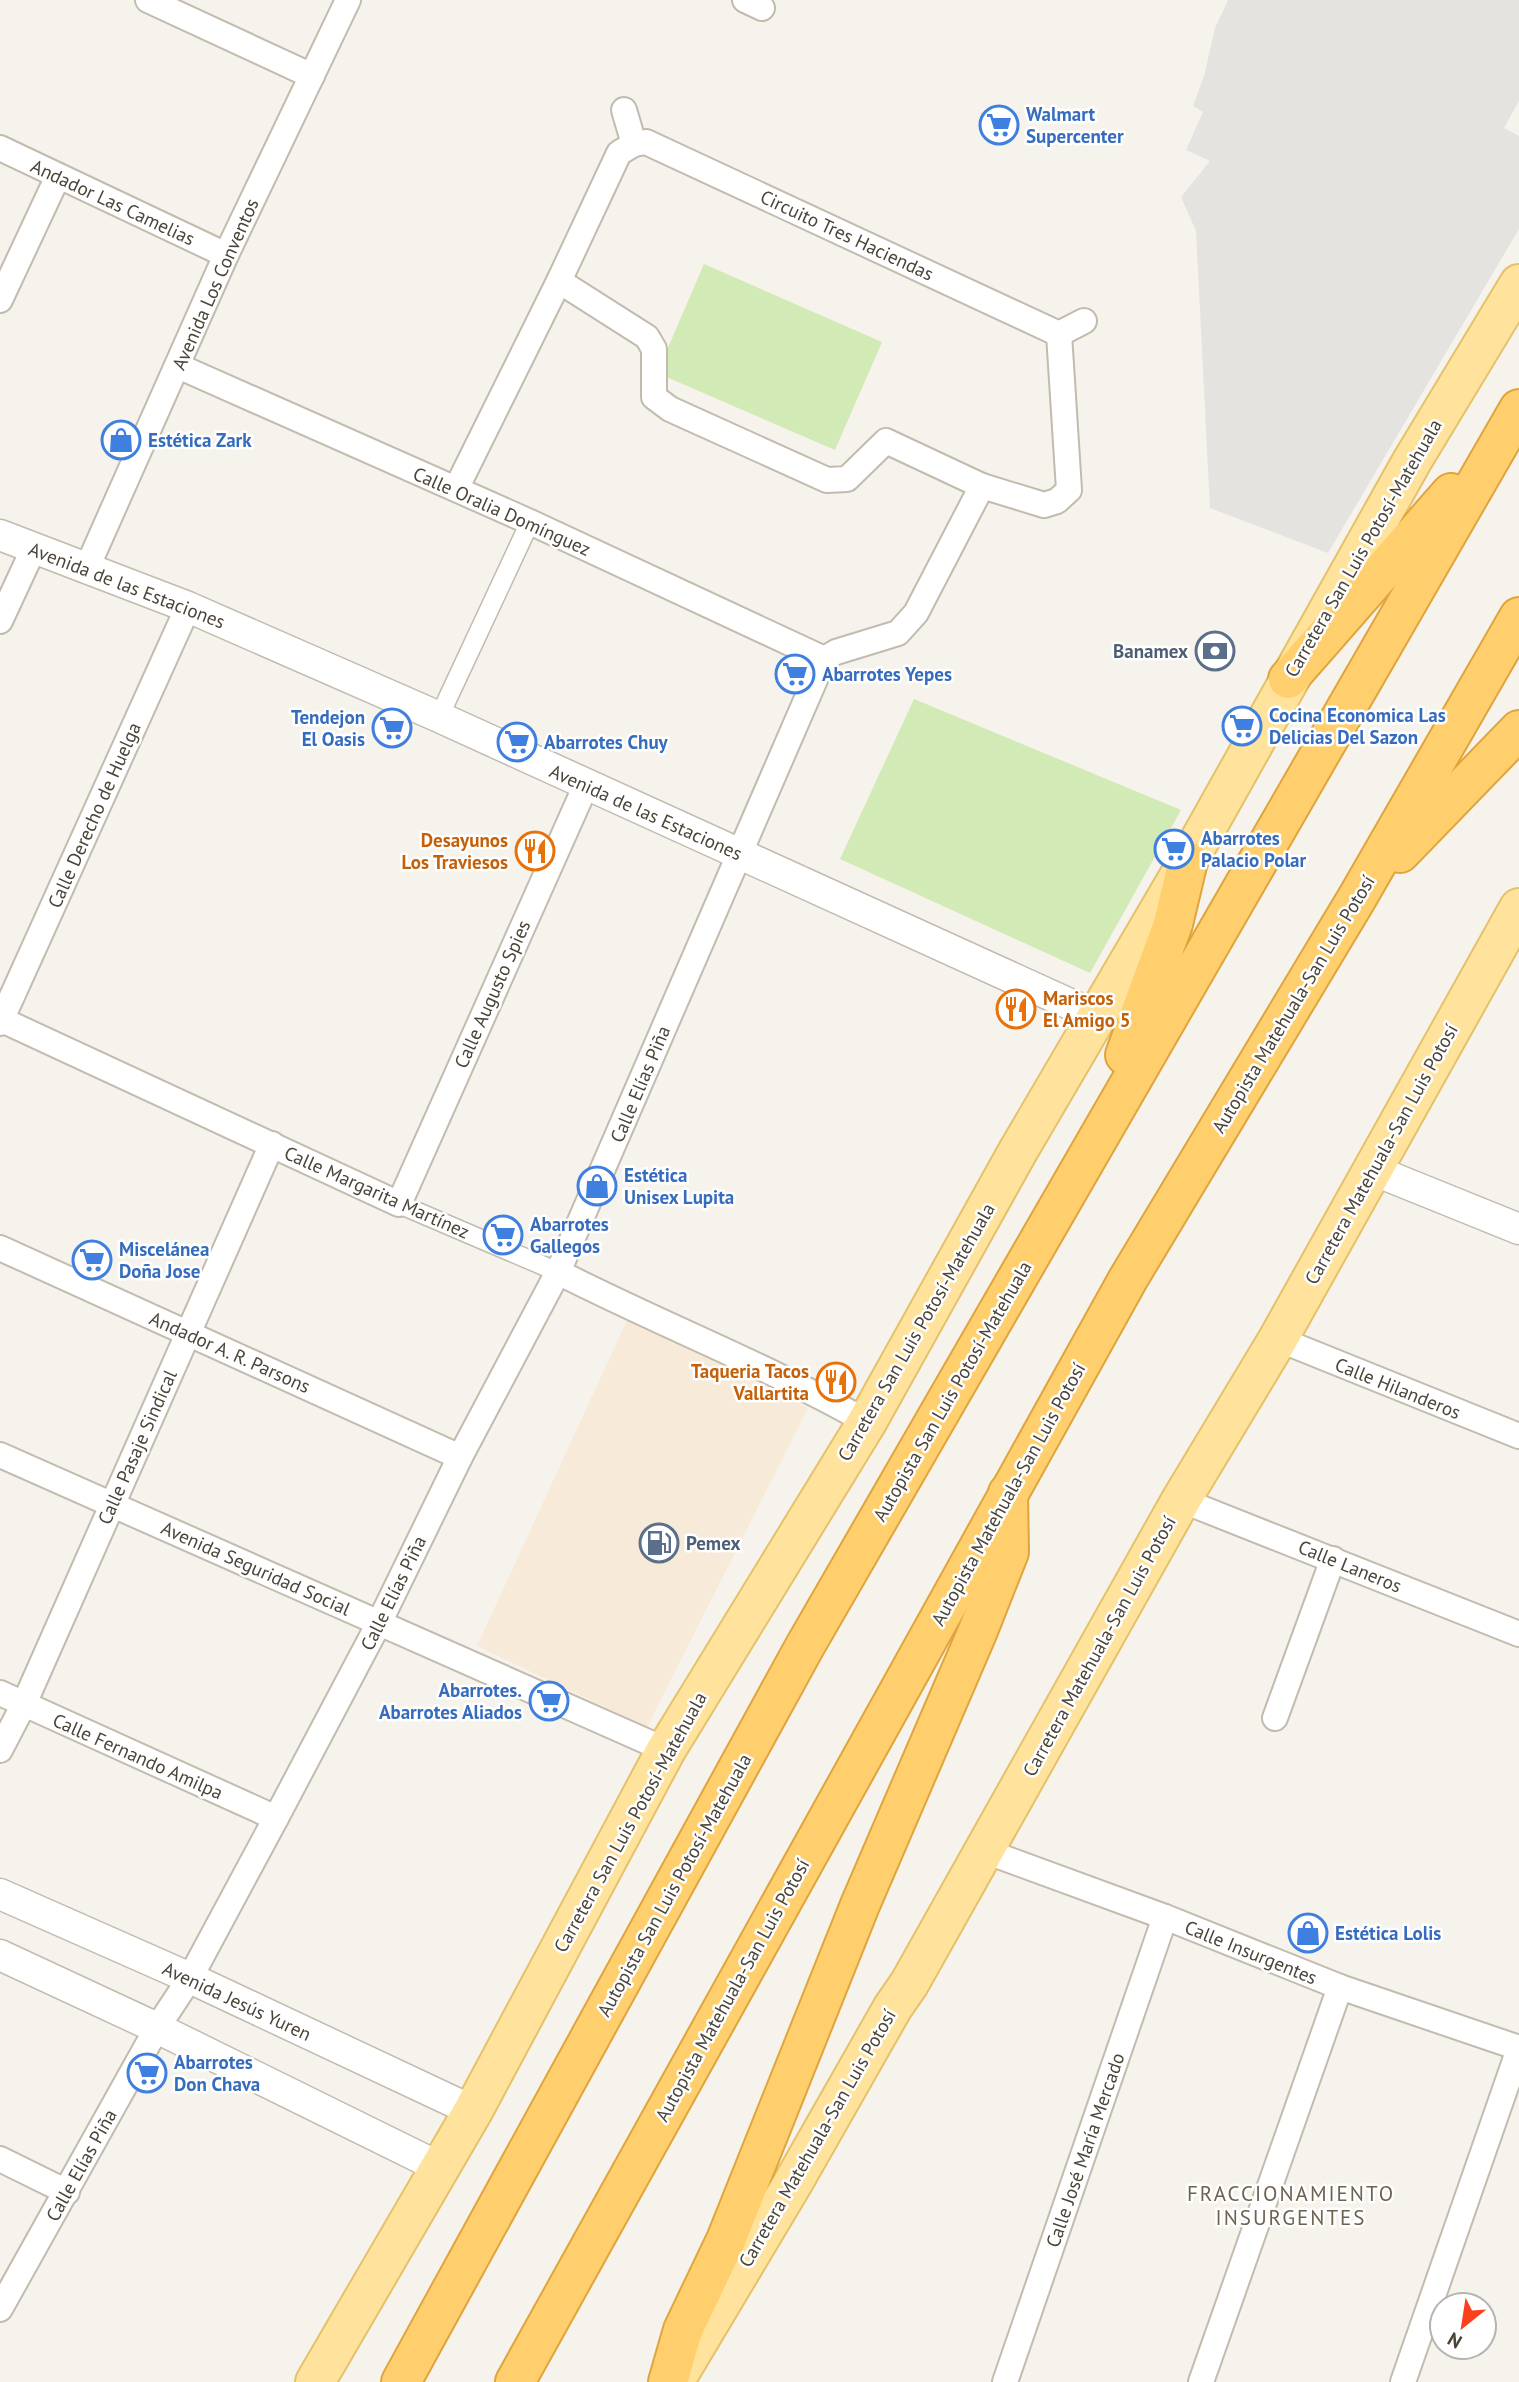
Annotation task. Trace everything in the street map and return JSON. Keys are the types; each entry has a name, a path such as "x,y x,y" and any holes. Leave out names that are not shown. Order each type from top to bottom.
{"highway":[{"path":"1288,679 1513,418"},
{"name":"Autopista San Luis Potosí-Matehuala","path":"401,2382 805,1647 1513,418"},
{"name":"Autopista Matehuala-San Luis Potosí","path":"515,2382 1128,1279 1357,898 1519,617"},
{"path":"1357,898 1519,730"},
{"path":"1088,1155 1173,924 1188,861"},
{"path":"668,2382 683,2330 726,2240 860,1905 1009,1552 1008,1493"}],"main road":[{"name":"Carretera San Luis Potosí-Matehuala","path":"315,2382 473,2111 666,1750 867,1422 1450,396 1519,284"},
{"name":"Carretera Matehuala-San Luis Potosí","path":"674,2382 985,1851 1181,1500 1278,1339 1519,908"},
{"path":"573,1862 573,1922"}],"street":[{"path":"148,0 312,75"},
{"name":"Avenida Los Conventos","path":"86,570 226,256 348,0"},
{"path":"456,489 619,153 634,144 624,110"},
{"name":"Circuito Tres Haciendas","path":"634,144 646,142 1059,334"},
{"name":"Andador Las Camelias","path":"0,148 226,256"},
{"path":"0,300 58,176"},
{"path":"559,281 647,337 654,349 654,397 670,410 827,480 847,478 886,441 982,486 1044,505 1057,501 1069,490 1059,334 1084,321"},
{"name":"Calle Oralia Domínguez","path":"178,366 530,522 824,659"},
{"path":"740,854 824,659 836,652 898,633 916,613 982,486"},
{"path":"439,717 530,522"},
{"name":"Avenida de las Estaciones","path":"0,535 33,550 188,607 439,717 1096,1016"},
{"path":"0,621 33,550"},
{"name":"Calle Derecho de Huelga","path":"1,1020 188,607"},
{"name":"Calle Augusto Spies","path":"399,1204 586,785"},
{"name":"Calle Elías Piña","path":"0,2309 157,2028 190,1978 379,1623 460,1457 558,1272 740,854"},
{"name":"Calle Margarita Martínez","path":"1,1020 399,1204 558,1272 631,1309 826,1399 867,1422"},
{"name":"Calle Pasaje Sindical","path":"0,1750 24,1704 272,1144"},
{"path":"1373,1170 1519,1228"},
{"name":"Andador A. R. Parsons","path":"0,1248 460,1457"},
{"name":"Calle Hilanderos","path":"1278,1339 1519,1436"},
{"name":"Avenida Seguridad Social","path":"0,1455 666,1750"},
{"name":"Calle Laneros","path":"1181,1500 1519,1634"},
{"path":"1275,1718 1333,1559"},
{"name":"Calle Fernando Amilpa","path":"0,1693 276,1818"},
{"name":"Calle Insurgentes","path":"985,1851 1165,1917 1340,1987 1519,2049"},
{"name":"Avenida Jesús Yuren","path":"0,1894 190,1978 473,2111"},
{"name":"Calle José María Mercado","path":"1005,2382 1165,1917"},
{"path":"0,1955 157,2028 439,2167"},
{"path":"1201,2382 1340,1987"},
{"path":"1402,2382 1519,2049"},
{"path":"0,2159 67,2192"}],"shaded area":[{"path":"1228,0 1519,0 1519,101 1504,128 1519,136 1519,229 1328,553 1210,508 1196,231 1181,197 1210,161 1186,150 1203,112 1193,106 1204,76 1215,28"},
{"name":"Pemex","path":"628,1318 808,1408 647,1727 477,1646"}],"green space":[{"path":"704,264 882,342 835,450 657,373"},
{"path":"914,699 1181,810 1090,973 840,859"}],"place":[{"name":"Walmart Supercenter","path":"999,125"},
{"name":"Estética Zark","path":"121,440"},
{"name":"Banamex","path":"1215,651"},
{"name":"Abarrotes Yepes","path":"795,674"},
{"name":"Cocina Economica Las Delicias Del Sazon","path":"1242,726"},
{"name":"Tendejon El Oasis","path":"392,728"},
{"name":"Abarrotes Chuy","path":"517,742"},
{"name":"Abarrotes Palacio Polar","path":"1174,849"},
{"name":"Desayunos Los Traviesos","path":"535,851"},
{"name":"Mariscos El Amigo 5","path":"1016,1009"},
{"name":"Estética Unisex Lupita","path":"597,1186"},
{"name":"Abarrotes Gallegos","path":"503,1235"},
{"name":"Miscelánea Doña Jose","path":"92,1260"},
{"name":"Taqueria Tacos Vallartita","path":"836,1382"},
{"name":"Pemex","path":"659,1543"},
{"name":"Abarrotes. Abarrotes Aliados","path":"549,1701"},
{"name":"Estética Lolis","path":"1308,1933"},
{"name":"Abarrotes Don Chava","path":"147,2073"}],"district":[{"name":"FRACCIONAMIENTO INSURGENTES","path":"1291,2205"}]}
